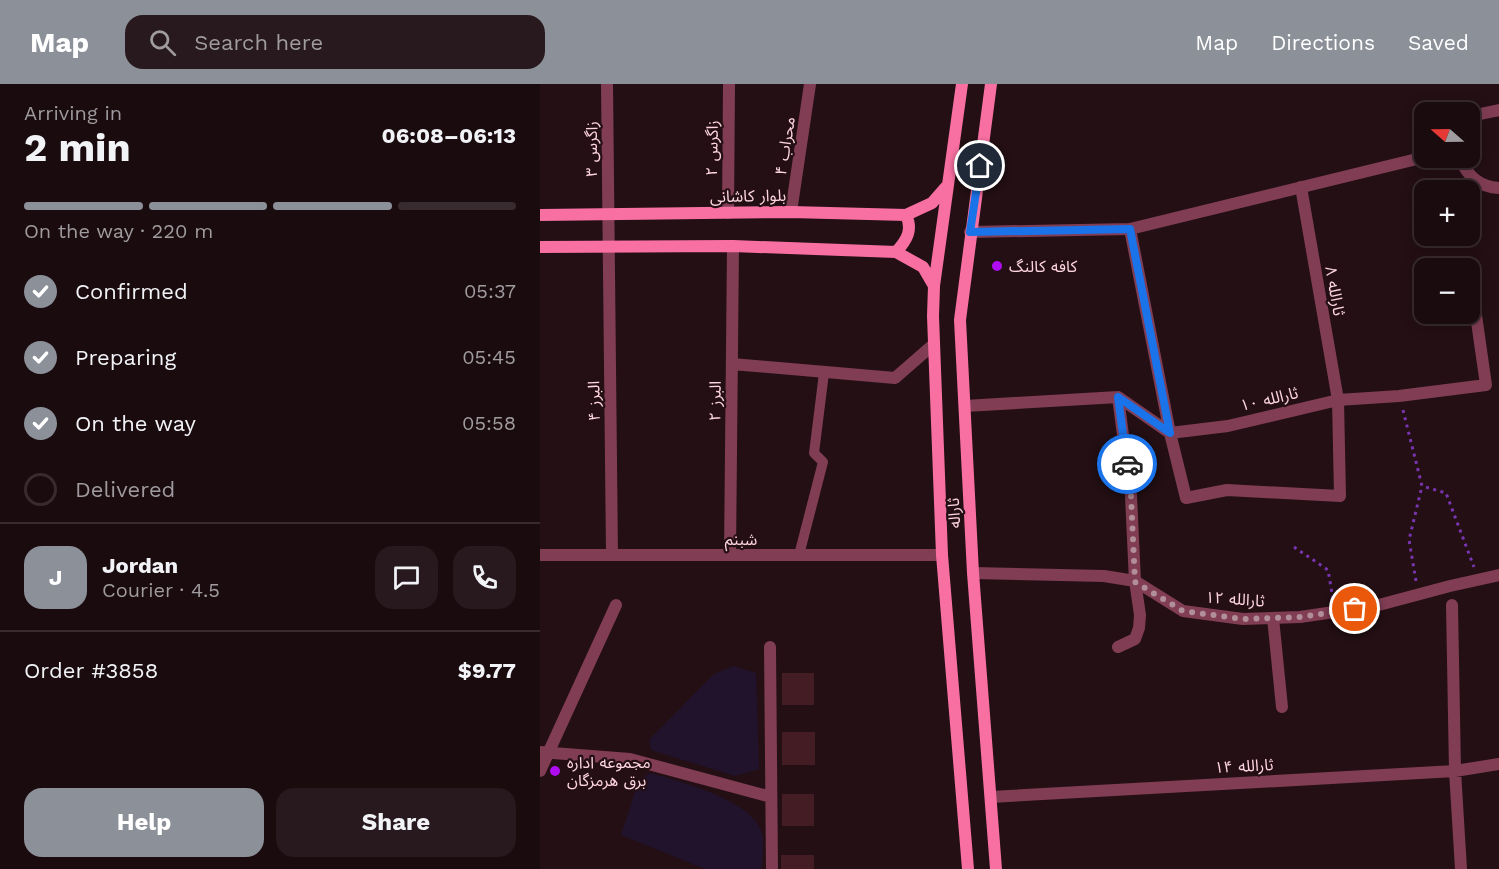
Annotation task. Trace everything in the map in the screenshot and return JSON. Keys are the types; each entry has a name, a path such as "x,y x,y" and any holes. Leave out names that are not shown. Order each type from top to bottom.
{"main road":[{"name":"ثاراله","path":"962,84 934,286 934,345 942,555 968,869"},
{"name":"ثاراله","path":"991,84 960,320 973,573 996,869"},
{"name":"بلوار کاشانی","path":"540,215 791,212 906,215 932,203 947,186"},
{"path":"896,252 908,238 910,224 906,215"},
{"path":"540,247 733,246 896,252 922,267 934,286"}],"street":[{"name":"زاگرس ۳","path":"608,84 609,246"},
{"name":"زاگرس ۲","path":"728,213 729,84"},
{"name":"محراب ۴","path":"791,212 810,84"},
{"path":"1480,114 1499,110"},
{"path":"970,232 1130,229 1414,160"},
{"path":"1465,168 1469,176 1477,182 1499,188"},
{"name":"ثارالله ۸","path":"1170,433 1186,498 1227,490 1340,496 1338,400 1301,187"},
{"path":"1130,229 1170,433"},
{"name":"البرز ۴","path":"609,246 612,555"},
{"name":"البرز ۲","path":"730,555 733,246"},
{"name":"ثارالله ۱۰","path":"1170,433 1228,426 1338,400 1399,396 1486,385 1477,324"},
{"path":"732,364 895,378 934,345"},
{"path":"965,406 1118,397 1170,433"},
{"path":"1118,397 1131,496 1135,582 1140,615 1135,639 1118,647"},
{"name":"شبنم","path":"540,555 942,555"},
{"name":"ثارالله ۱۲","path":"973,573 1104,576 1135,582 1183,611 1243,619 1300,617 1375,606 1499,575"},
{"path":"540,771 544,753 616,605"},
{"path":"1452,605 1455,771 1461,869"},
{"path":"1273,618 1282,706"},
{"path":"770,647 772,869"},
{"path":"544,753 630,759 771,797"},
{"name":"ثارالله ۱۴","path":"991,796 1455,771 1499,764"}],"lane":[{"path":"799,555 823,462 814,453 824,373"}],"path":[{"path":"1399,396 1422,486 1409,540 1418,594"},
{"path":"1422,486 1446,493 1479,580"},
{"path":"1294,548 1328,570 1335,612"}],"shaded area":[{"path":"734,666 756,673 759,769 735,776 651,750 649,740 714,674"},
{"path":"650,773 715,794 747,813 758,824 763,837 762,869 705,869 621,835 639,780"}],"building":[{"path":"782,673 814,673 814,705 782,705"},
{"path":"782,732 815,732 815,765 782,765"},
{"path":"782,794 814,794 814,826 782,826"},
{"path":"781,855 814,855 814,869 781,869"}],"way so far":[{"path":"1127,464 1131,496 1135,582 1183,611 1243,619 1300,617 1355,609"}],"place":[{"name":"کافه کالنگ","path":"997,266"},
{"name":"مجموعه اداره برق هرمزگان","path":"555,771"}],"route":[{"path":"980,166 970,232 1130,229 1170,433 1118,397 1127,464"}]}
